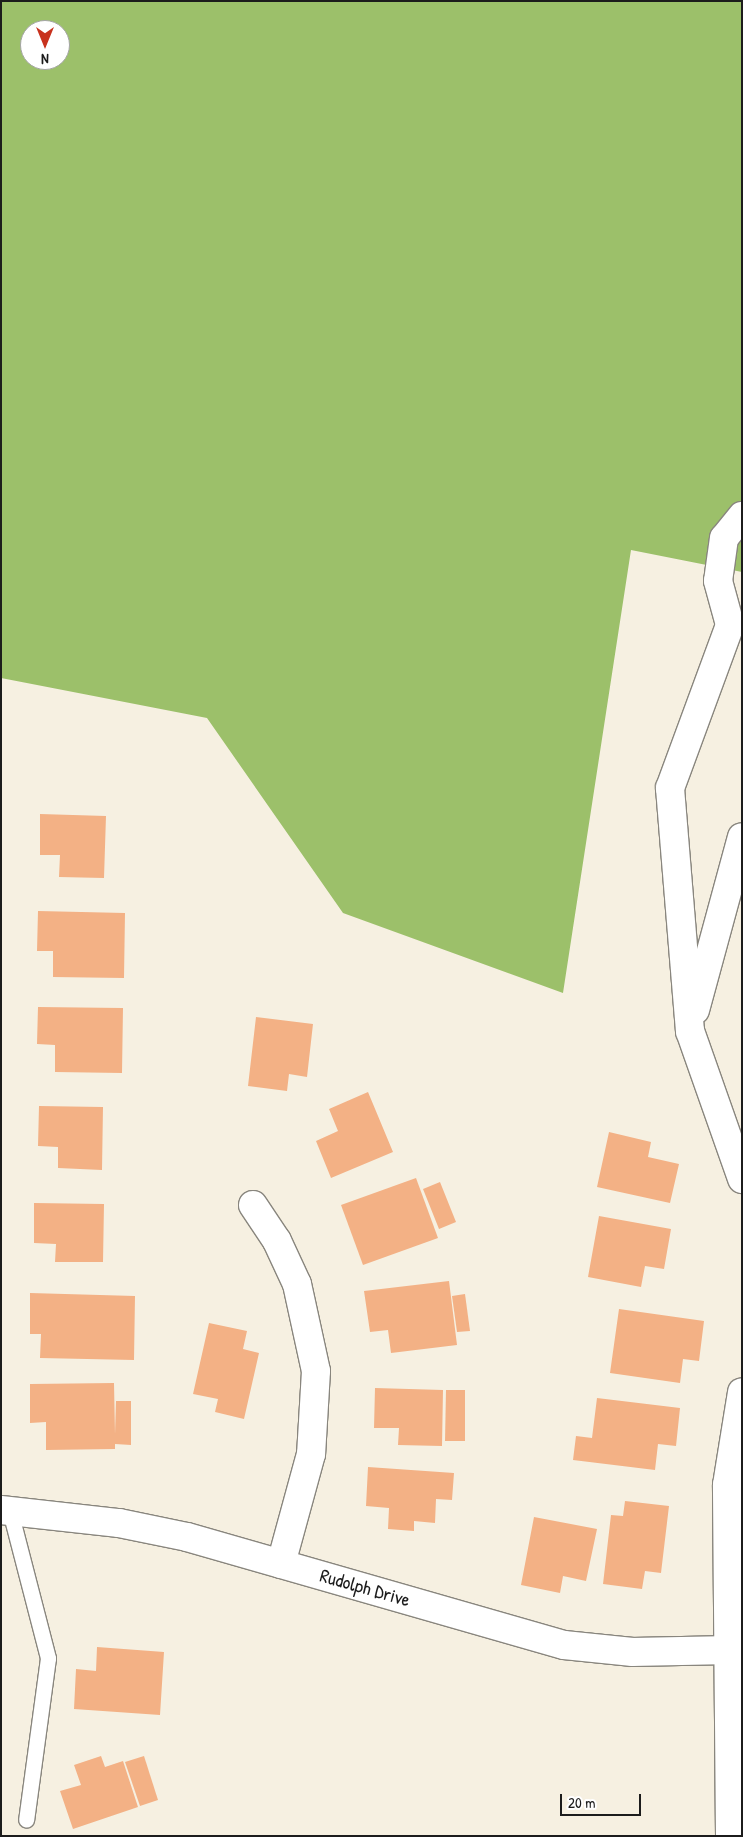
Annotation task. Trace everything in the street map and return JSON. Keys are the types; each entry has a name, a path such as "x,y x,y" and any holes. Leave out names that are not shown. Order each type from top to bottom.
{"street":[{"path":"742,516 724,538 718,582 736,626 670,788 690,1031 742,1179"},
{"path":"690,1031 742,836"},
{"path":"253,1204 277,1241 297,1284 316,1370 311,1454 281,1564"},
{"path":"730,1836 730,1650 727,1485 742,1392"},
{"name":"Rudolph Drive","path":"6,1511 119,1523 281,1564 564,1645 633,1652 730,1650"}],"lane":[{"path":"6,1511 48,1658 26,1820"}],"green space":[{"path":"1,1 742,1 742,572 631,550 563,993 343,913 207,718 1,678"}],"building":[{"path":"40,814 106,816 104,878 59,877 60,855 40,855"},
{"path":"38,911 125,913 124,978 53,977 53,951 37,951"},
{"path":"38,1007 123,1008 122,1073 55,1072 55,1045 37,1044"},
{"path":"256,1017 313,1024 307,1077 289,1074 287,1091 248,1086"},
{"path":"368,1092 393,1152 331,1178 316,1141 338,1131 329,1109"},
{"path":"39,1106 103,1107 102,1170 58,1168 58,1147 38,1146"},
{"path":"609,1132 651,1142 648,1157 679,1164 670,1203 597,1187"},
{"path":"416,1178 438,1238 363,1265 341,1205"},
{"path":"440,1182 456,1222 439,1229 423,1189"},
{"path":"34,1203 104,1204 103,1262 55,1262 56,1244 34,1243"},
{"path":"599,1216 671,1229 664,1269 645,1266 641,1287 588,1277"},
{"path":"449,1281 457,1345 391,1353 388,1330 370,1332 364,1291"},
{"path":"30,1293 135,1296 134,1360 40,1358 41,1334 30,1334"},
{"path":"465,1294 470,1331 457,1332 452,1296"},
{"path":"619,1309 704,1321 699,1361 683,1359 680,1383 610,1373"},
{"path":"209,1323 247,1331 243,1349 259,1353 244,1419 215,1412 218,1399 193,1394"},
{"path":"114,1383 115,1434 116,1401 131,1401 131,1445 115,1444 115,1449 46,1450 46,1422 30,1423 30,1384"},
{"path":"375,1388 443,1390 442,1446 398,1445 399,1428 374,1428"},
{"path":"446,1390 465,1390 465,1441 445,1441"},
{"path":"597,1398 680,1408 676,1446 658,1444 655,1470 573,1460 576,1436 592,1438"},
{"path":"368,1467 454,1473 452,1500 436,1499 435,1523 414,1521 414,1531 388,1529 389,1508 366,1506"},
{"path":"625,1501 669,1506 661,1573 645,1571 642,1589 603,1584 611,1515 623,1516"},
{"path":"534,1517 597,1529 586,1581 563,1576 560,1593 521,1585"},
{"path":"97,1647 164,1652 160,1715 74,1709 76,1669 96,1671"},
{"path":"101,1756 105,1767 123,1761 138,1807 73,1829 60,1791 81,1785 74,1765"},
{"path":"144,1756 158,1800 140,1806 125,1762"}]}
